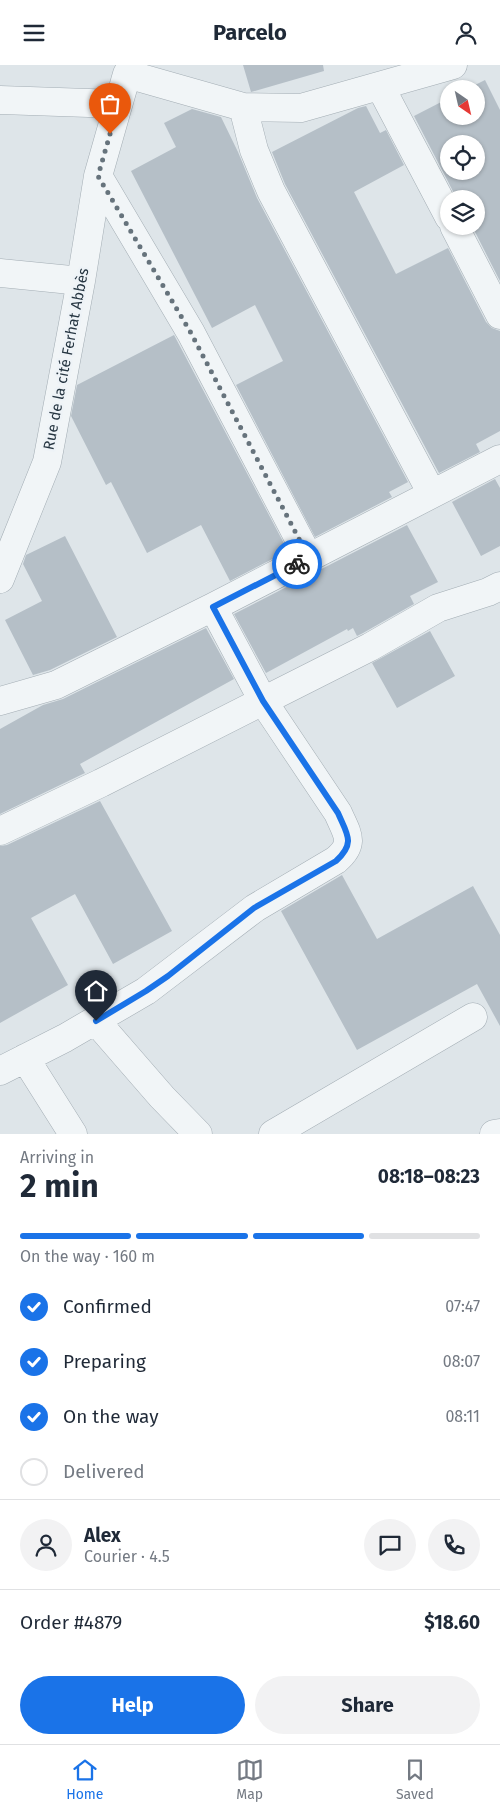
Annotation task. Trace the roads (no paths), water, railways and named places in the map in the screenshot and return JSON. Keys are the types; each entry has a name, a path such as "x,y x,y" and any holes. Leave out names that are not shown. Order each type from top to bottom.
{"street":[{"path":"130,70 243,107 301,108 453,65"},
{"name":"Rue de la cité Ferhat Abbès","path":"0,579 47,462 81,281 98,176 118,104 130,70"},
{"path":"380,86 440,200"},
{"path":"0,100 118,104"},
{"path":"243,107 254,150 271,191 432,494"},
{"path":"98,176 191,333 309,558"},
{"path":"459,235 500,315"},
{"path":"0,273 81,281"},
{"path":"0,701 56,685 213,607 500,459"},
{"path":"0,831 110,778 370,647 438,608 500,587"},
{"path":"0,1071 96,1021 146,991 168,976 254,908 336,861 346,851 348,842 346,831 338,813 263,701 213,607"},
{"path":"273,1134 474,1017"},
{"path":"96,1021 162,1097 198,1134"},
{"path":"25,1058 72,1134"},
{"path":"494,1134 500,1133"}]}
